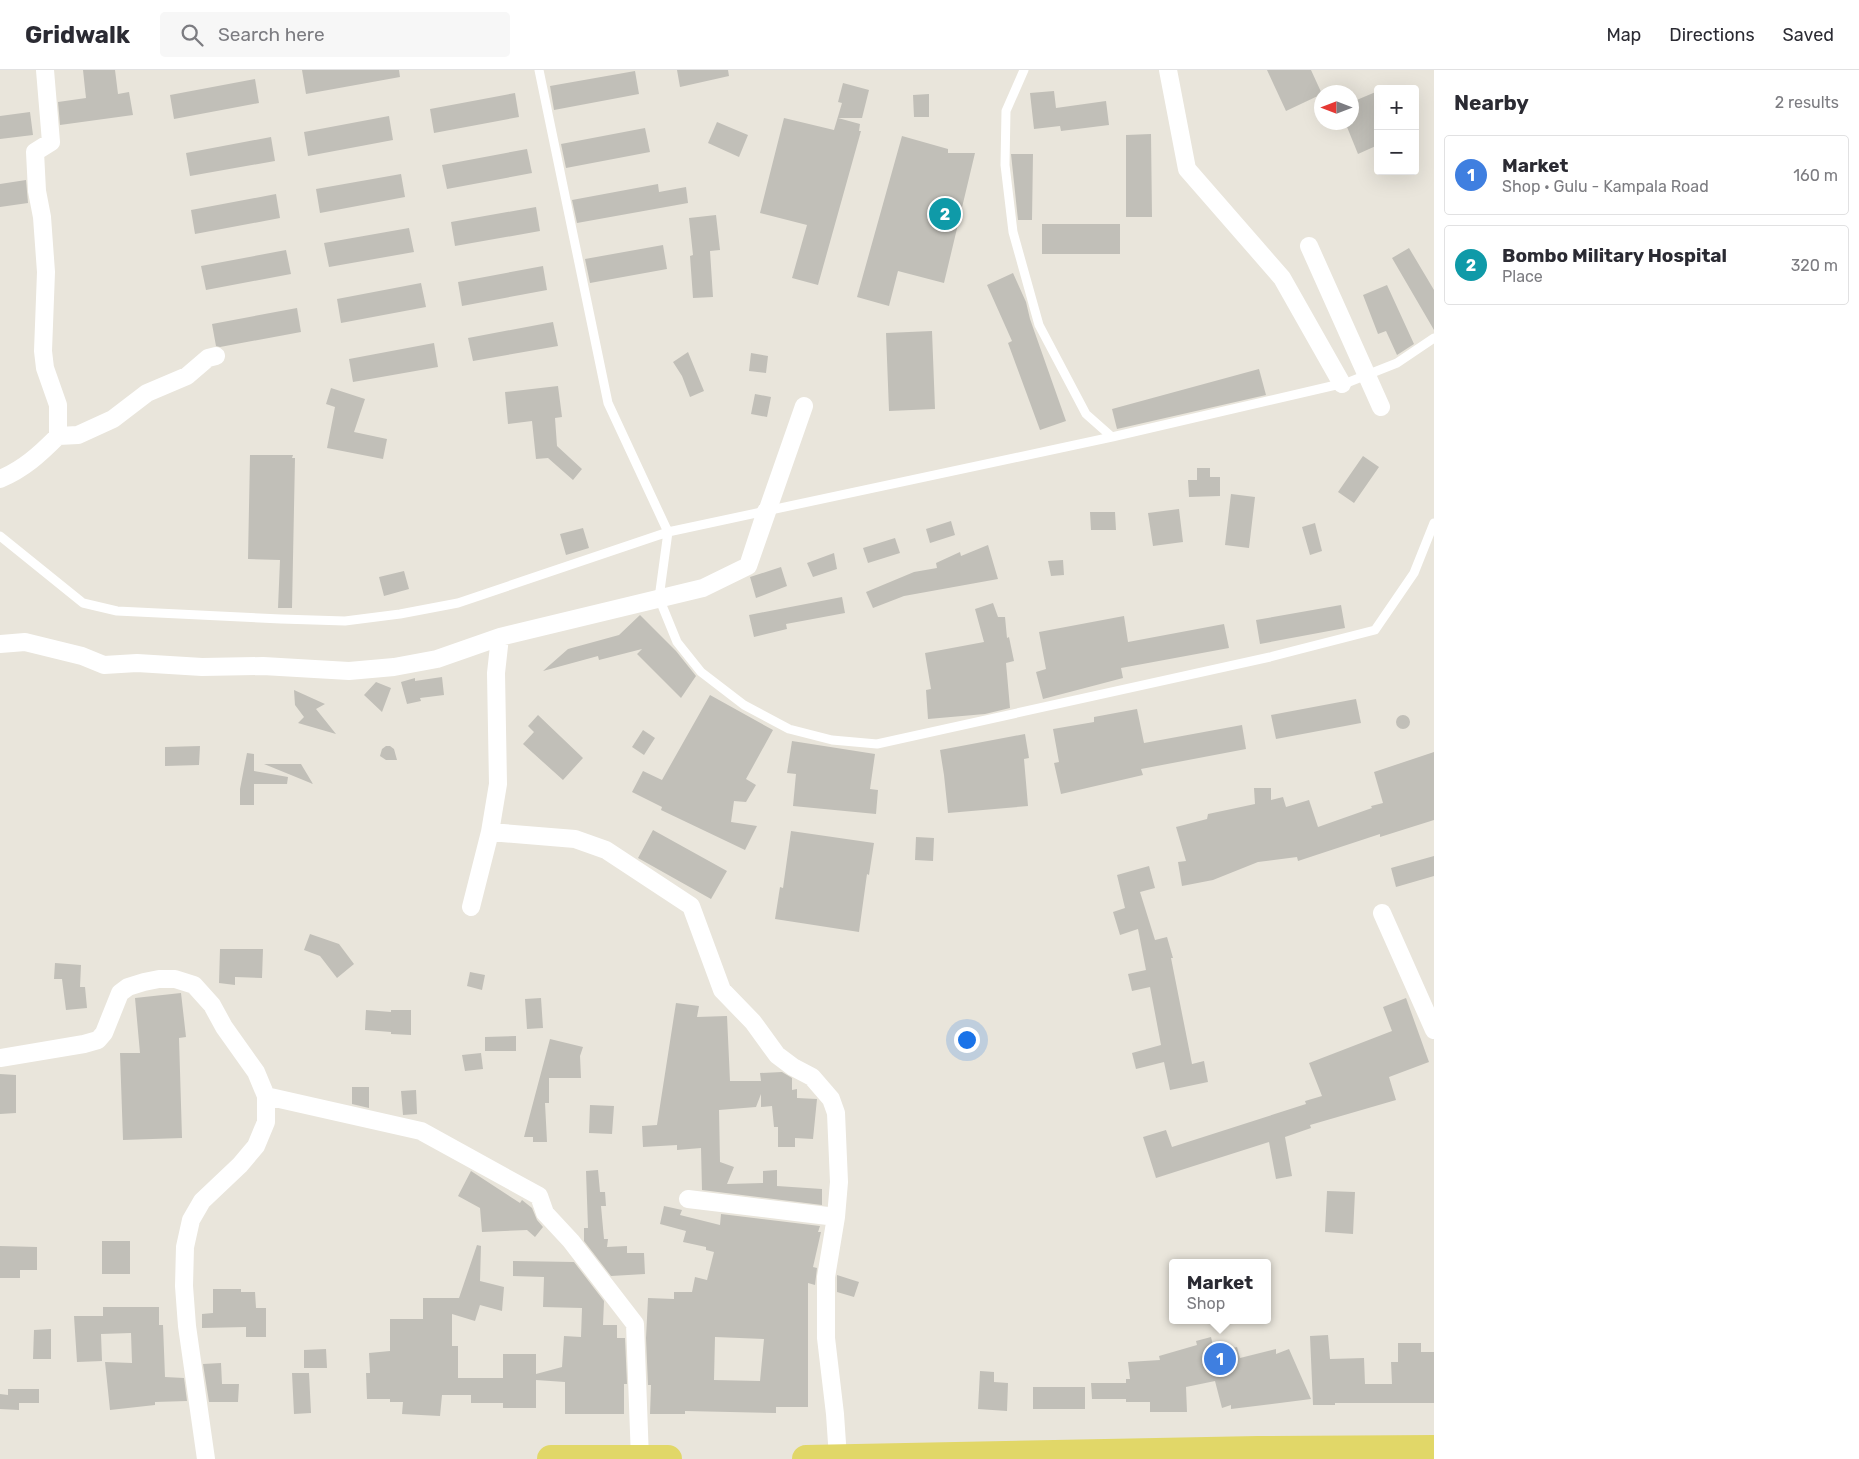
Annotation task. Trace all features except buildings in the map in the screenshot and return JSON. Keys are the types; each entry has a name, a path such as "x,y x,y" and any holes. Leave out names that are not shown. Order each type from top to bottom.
{"main road":[{"path":"806,1459 1434,1449"},
{"path":"551,1459 668,1459"}],"street":[{"path":"45,70 51,142 35,152 37,191 42,217 46,272 43,351 45,368 58,405 58,436"},
{"path":"1168,70 1188,170 1282,278 1342,384"},
{"path":"1309,246 1381,407"},
{"path":"0,479 17,472 35,459 58,436 78,435 114,419 147,393 187,376 208,358 216,356"},
{"path":"0,644 25,642 82,656 104,664 137,663 202,667 263,666 349,671 394,667 437,659 500,637 703,588 748,566 804,406"},
{"path":"748,566 766,511"},
{"path":"471,906 490,832 498,784 496,673 500,637"},
{"path":"490,832 575,839 606,850 691,906 722,990 754,1022 777,1055 793,1067 812,1077 831,1099 836,1113 839,1182 826,1286 826,1338 838,1458"},
{"path":"1382,913 1434,1030"},
{"path":"0,1058 98,1040 104,1033 120,993 128,987 144,982 159,979 175,979 194,985 212,1005 224,1027 256,1072 266,1096 266,1122 256,1146 240,1165 202,1201 191,1220 184,1248 187,1326 206,1459"},
{"path":"266,1096 421,1131 539,1196 545,1213 571,1241 635,1324 640,1459"},
{"path":"688,1199 836,1217"}],"lane":[{"path":"539,70 608,403 668,532 659,598 677,642 701,672 744,705 789,729 832,740 877,744 1270,657 1375,630 1414,573 1434,523"},
{"path":"1024,70 1006,111 1004,165 1013,232 1039,325 1086,414 1112,437"},
{"path":"1309,246 1366,375"},
{"path":"0,536 82,603 117,611 281,620 345,621 400,614 458,603 668,532 1112,437 1342,384 1397,363 1434,338"}],"place":[{"name":"Bombo Military Hospital","path":"945,214"},
{"name":"Market","path":"1220,1359"}]}
